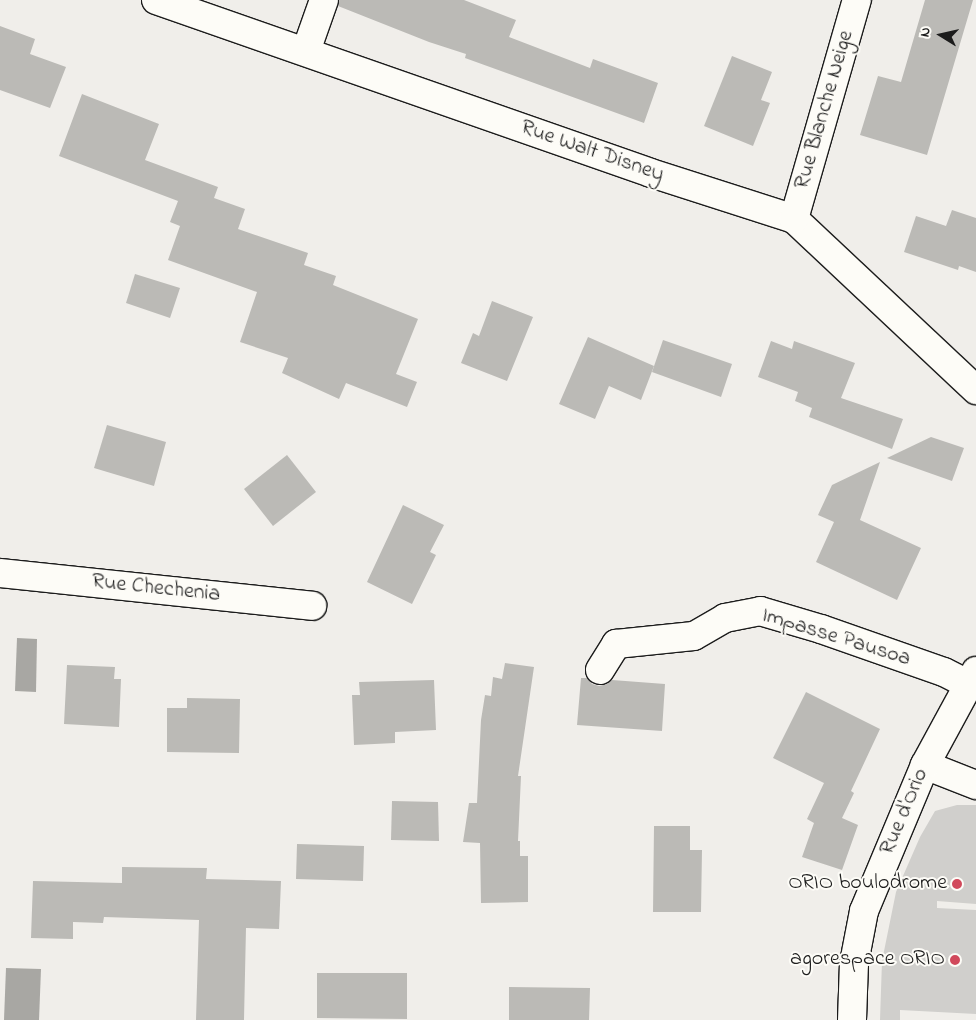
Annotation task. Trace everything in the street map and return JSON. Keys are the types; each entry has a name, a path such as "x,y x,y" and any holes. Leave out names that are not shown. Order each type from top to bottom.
{"street":[{"name":"Rue Walt Disney","path":"156,0 651,173 794,220 976,390"},
{"path":"306,51 324,0"},
{"name":"Rue Blanche Neige","path":"794,220 857,0"},
{"name":"Rue Chechenia","path":"0,573 312,606"},
{"name":"Impasse Pausoa","path":"600,670 616,644 694,636 725,618 760,612 821,629 944,672 972,678"},
{"name":"Rue d'Orio","path":"852,1020 854,963 864,911 925,765 972,678"},
{"path":"925,765 976,785"}],"shaded area":[{"path":"17,638 37,639 36,692 15,691"},
{"path":"957,805 976,805 976,904 937,901 937,908 976,910 976,1014 900,1010 900,1020 880,1020 882,961 896,892 920,837 935,811"},
{"path":"6,968 41,969 39,1020 4,1020"}],"building":[{"path":"339,0 464,0 516,20 509,37 590,68 593,59 658,83 644,123 465,58 466,54 429,42 338,6"},
{"path":"925,0 973,0 927,155 860,135 878,76 901,82"},
{"path":"0,26 35,39 30,54 66,67 50,108 0,90"},
{"path":"732,56 772,72 761,100 770,103 753,146 704,126"},
{"path":"82,94 159,124 145,160 218,187 214,198 245,209 238,229 308,253 304,265 336,276 333,285 418,319 396,374 417,382 407,407 346,383 339,399 282,373 288,358 240,342 257,292 168,260 180,226 170,222 178,201 59,156"},
{"path":"952,210 976,218 976,272 959,266 958,270 904,252 916,216 946,226"},
{"path":"135,274 180,288 170,318 126,303"},
{"path":"492,301 533,317 507,381 461,363 473,333 479,336"},
{"path":"588,337 654,366 641,400 609,386 595,419 559,404"},
{"path":"663,340 732,364 721,397 652,372"},
{"path":"771,341 792,349 794,341 855,363 841,398 903,419 892,449 809,417 812,408 795,401 798,392 758,377"},
{"path":"107,425 166,442 154,486 94,468"},
{"path":"931,437 964,448 952,481 887,458"},
{"path":"287,455 316,492 273,526 244,489"},
{"path":"880,462 860,520 921,548 897,600 816,562 834,522 818,515 832,485"},
{"path":"403,505 444,525 430,552 436,555 412,604 367,582"},
{"path":"505,663 534,667 518,776 521,776 518,841 520,841 520,856 528,856 528,902 481,903 480,843 463,842 469,803 477,803 481,720 485,695 491,696 493,677 502,679"},
{"path":"67,665 115,667 114,679 121,679 119,727 64,724"},
{"path":"581,678 587,678 592,684 599,686 607,684 612,680 665,684 662,731 577,725"},
{"path":"434,680 436,730 395,732 395,743 354,745 352,695 360,695 359,682"},
{"path":"806,692 880,729 851,791 854,793 842,818 858,825 842,870 802,857 814,823 807,819 824,783 773,758"},
{"path":"187,698 240,699 239,753 167,752 167,708 187,708"},
{"path":"392,801 438,802 439,841 391,840"},
{"path":"654,826 690,826 690,850 702,850 701,912 653,912"},
{"path":"297,844 364,846 363,881 296,879"},
{"path":"122,867 207,868 206,879 281,881 279,929 246,928 244,1020 196,1020 199,920 104,917 103,923 73,922 73,939 31,938 33,881 122,883"},
{"path":"317,973 407,973 407,1019 317,1018"},
{"path":"509,987 590,988 589,1020 509,1020"}],"place":[{"name":"ORIO boulodrome","path":"957,884"},
{"name":"agorespace ORIO","path":"955,960"}]}
